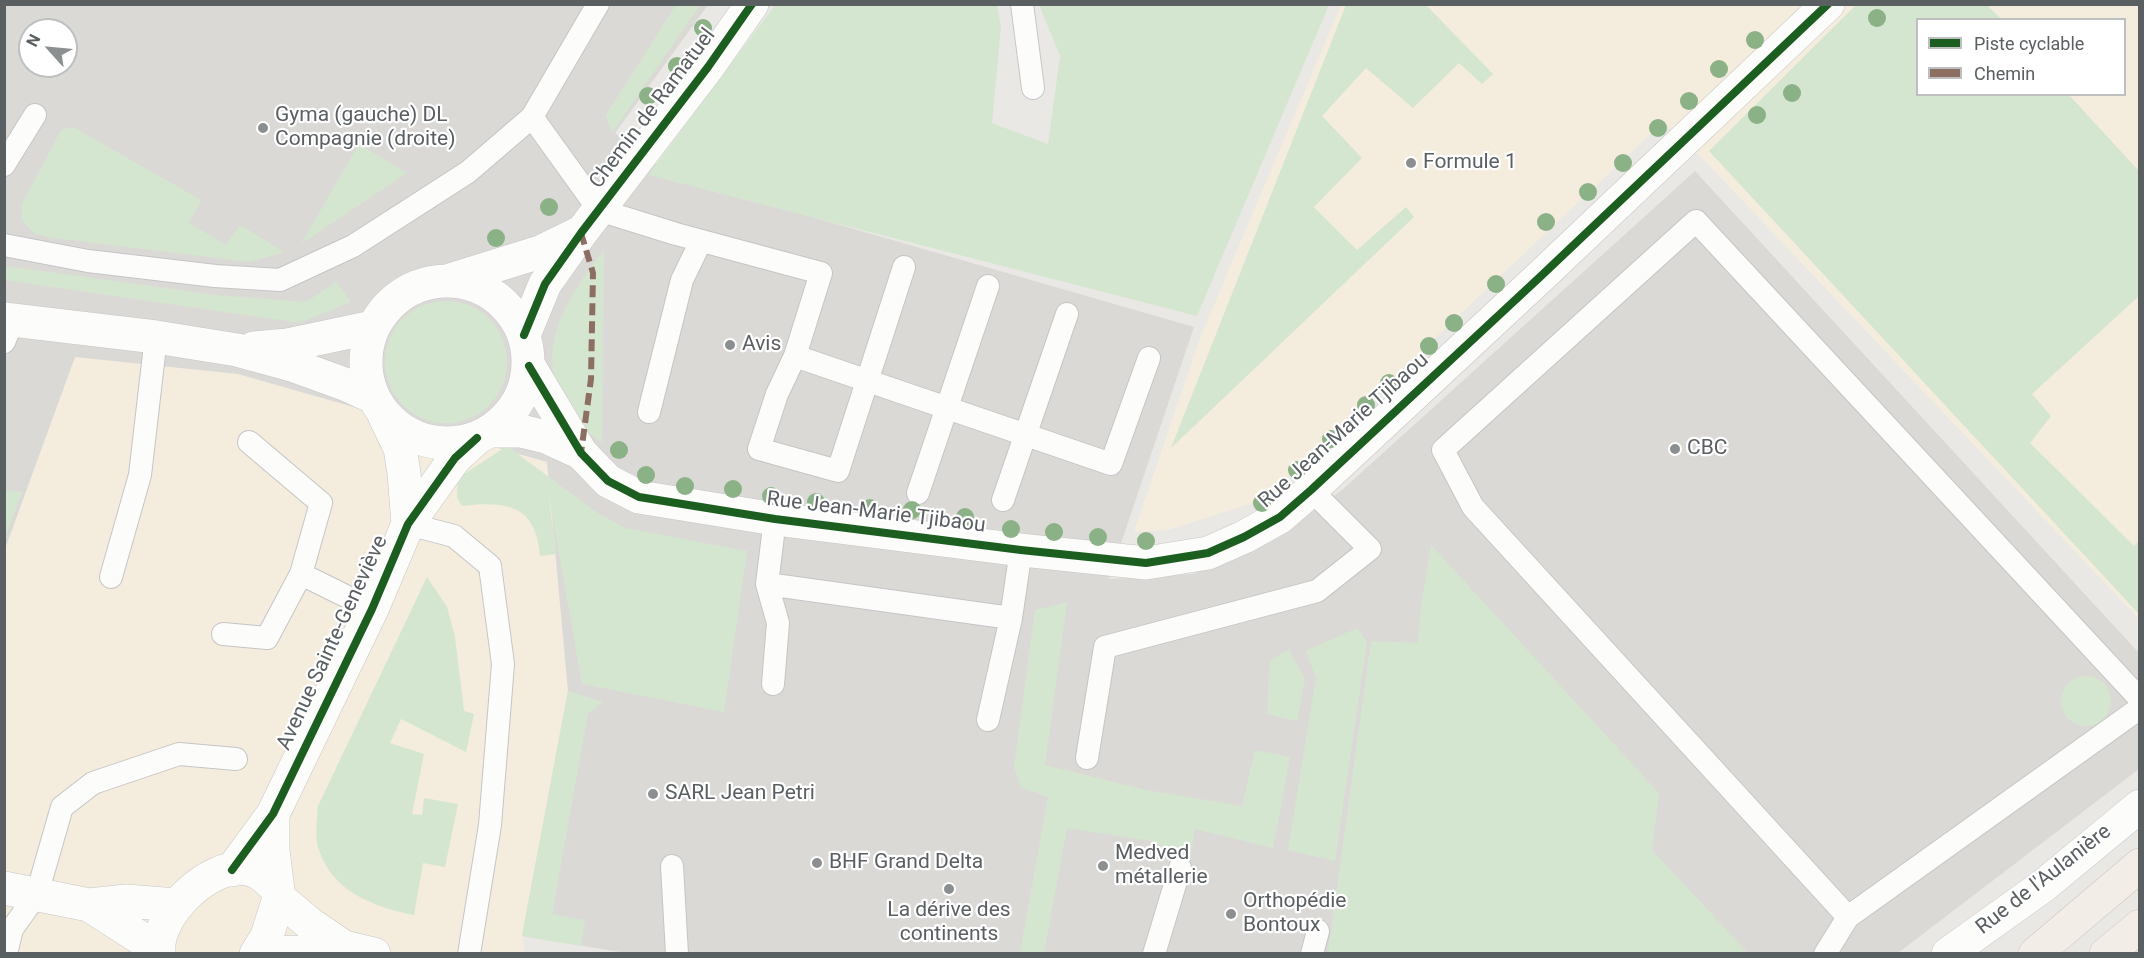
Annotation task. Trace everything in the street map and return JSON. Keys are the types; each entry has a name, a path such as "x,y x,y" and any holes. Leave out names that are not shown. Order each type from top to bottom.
{"main road":[{"path":"2035,954 2139,865"},
{"path":"2106,954 2139,926"}],"street":[{"name":"Chemin de Ramatuel","path":"526,351 545,284 590,221 708,67 752,4"},
{"name":"Rue Jean-Marie Tjibaou","path":"526,351 582,453 608,481 639,497 775,519 1021,550 1146,563 1208,553 1280,517 1311,490 1828,4"},
{"path":"378,406 366,374 366,351 373,327 392,302 419,285 450,280 540,252 590,221"},
{"path":"7,327 156,337 237,350 292,364 347,385 378,406 399,429 425,440 446,444 483,435 503,422 520,399 526,351 508,307 482,288 450,280"},
{"path":"237,350 288,345 373,327"},
{"name":"Avenue Sainte-Geneviève","path":"378,406 400,448 408,524"},
{"name":"Rue Jean-Marie Tjibaou","path":"483,435 521,431 546,437 582,453"},
{"name":"Avenue Sainte-Geneviève","path":"232,870 273,814 372,609 408,524 456,458 483,435"},
{"name":"Rue de l'Aulanière","path":"1948,954 2043,886 2139,806"},
{"name":"Avenue Sainte-Geneviève","path":"273,814 273,850 278,894"},
{"path":"89,905 159,952 162,930 177,905 193,889 213,876 244,868 255,871 266,878 278,894 309,923 359,950"},
{"path":"4,888 89,905 126,901 177,905"},
{"path":"257,953 267,936 278,894"},
{"path":"257,953 359,950"}],"lane":[{"path":"4,245 88,261 215,276 280,280 353,246 468,172 532,117 598,4"},
{"path":"1022,4 1033,88"},
{"path":"4,165 35,115"},
{"path":"532,117 590,221 701,241 821,273 795,356 777,394 759,449 838,471 904,267"},
{"path":"1848,917 1473,507 1443,450 1695,221 2139,699"},
{"path":"649,412 682,280 701,241"},
{"path":"918,493 988,286"},
{"path":"1004,500 1067,314"},
{"path":"111,577 140,475 156,337"},
{"path":"795,356 1111,464 1149,358"},
{"path":"223,634 267,638 301,574 321,503 249,442"},
{"path":"1087,758 1105,647 1317,591 1370,549 1311,490"},
{"path":"773,684 778,623 767,584 775,519"},
{"path":"408,524 454,536 490,566 503,664 490,825 469,954"},
{"path":"988,720 1011,618 1021,550"},
{"path":"301,574 372,609"},
{"path":"767,584 1011,618"},
{"path":"1825,954 1848,917 2139,708"},
{"path":"6,954 12,929 37,894 62,807 93,783 178,753 236,759"},
{"path":"672,866 677,954"},
{"path":"1154,954 1180,868"},
{"path":"1312,954 1318,931"}],"shaded area":[{"path":"5,5 708,5 615,133 674,177 1194,327 1109,579 1193,574 1270,542 1342,490 1695,171 2139,653 2139,769 1898,953 626,953 522,936 568,691 547,462 238,374 75,357 5,549"},
{"path":"1341,5 2139,5 2139,619 1703,159 1663,122 1265,499 1168,530 1134,532 1200,338"},
{"path":"75,357 238,374 547,462 568,691 523,936 524,953 5,953 4,549"}],"green space":[{"path":"1857,4 1987,5 2000,18 1916,18 1916,96 2070,96 2139,171 2139,296 2032,394 2051,416 2030,443 2134,546 2139,541 2139,614 1709,151"},
{"path":"676,5 700,5 612,133 606,115"},
{"path":"775,5 997,5 1001,27 992,123 1048,144 1060,56 1039,5 1329,5 1197,316 648,175"},
{"path":"1346,5 1426,5 1493,74 1482,84 1459,63 1413,108 1366,68 1322,116 1362,158 1314,207 1357,250 1406,207 1414,217 1171,448"},
{"path":"73,127 201,200 189,223 226,245 240,225 284,252 249,262 47,237 34,233 22,220 22,204 61,130"},
{"path":"359,144 407,173 301,244"},
{"path":"604,250 602,443 579,425 562,399 554,377 552,355 556,333 564,312 575,291"},
{"path":"5,266 215,295 306,302 336,282 351,302 300,323 5,280"},
{"path":"446,301 469,306 480,311 489,319 497,328 502,339 507,362 502,385 497,396 489,405 480,413 469,418 446,423 423,418 412,413 403,405 395,396 390,385 385,362 390,339 395,328 403,319 412,311 423,306"},
{"path":"507,446 599,514 625,528 747,551 724,712 582,684 549,496 556,554 540,556 537,539 525,516 505,506 492,504 462,506 457,498 458,478"},
{"path":"4,490 22,492 5,538"},
{"path":"1431,545 1659,793 1652,850 1748,953 1328,953 1371,641 1418,643"},
{"path":"427,577 447,607 455,637 464,711 474,714 466,752 401,719 390,743 424,754 412,814 422,815 424,798 458,804 445,867 423,863 414,915 371,903 346,888 326,867 318,847 316,830 318,806"},
{"path":"1067,602 1045,765 1146,790 1242,806 1255,750 1290,757 1273,848 1195,829 1190,857 1151,841 1067,828 1044,953 1020,953 1048,797 1021,787 1014,767 1035,610"},
{"path":"1357,628 1367,642 1335,861 1288,850 1316,678 1306,651"},
{"path":"1289,649 1305,680 1297,721 1267,714 1270,661"},
{"path":"2086,676 2104,683 2111,701 2104,719 2086,726 2068,719 2061,701 2068,683"},
{"path":"568,691 603,702 588,713 552,914 585,920 581,946 522,936"}],"marked path":[{"path":"581,233 593,273 591,379 581,453"}],"cycle path":[{"path":"524,335 545,284 581,233 708,67 752,4"},
{"path":"529,366 581,453 608,481 639,497 775,519 1021,550 1146,563 1208,553 1280,517 1311,490 1828,4"},
{"path":"232,870 273,814 372,609 408,524 455,458 477,438"}],"place":[{"name":"Gyma (gauche) DL Compagnie (droite)","path":"263,128"},
{"name":"Formule 1","path":"1411,163"},
{"name":"Avis","path":"730,345"},
{"name":"CBC","path":"1675,449"},
{"name":"SARL Jean Petri","path":"653,794"},
{"name":"BHF Grand Delta","path":"817,863"},
{"name":"Medved métallerie","path":"1103,866"},
{"name":"La dérive des continents","path":"949,889"},
{"name":"Orthopédie Bontoux","path":"1231,914"}]}
